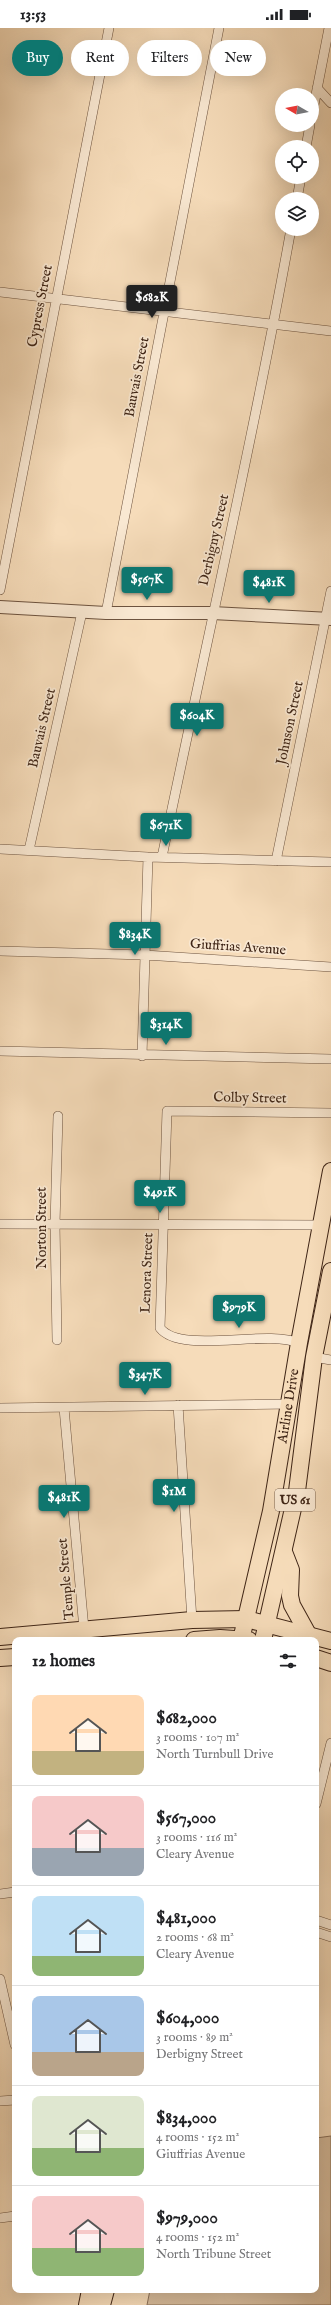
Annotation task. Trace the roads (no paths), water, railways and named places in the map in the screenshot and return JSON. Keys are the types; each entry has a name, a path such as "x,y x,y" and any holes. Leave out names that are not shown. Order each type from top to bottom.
{"highway":[{"name":"Airline Drive","path":"244,1637 246,1619 271,1511 299,1343 331,1171"},
{"name":"Airline Drive","path":"264,1637 298,1491 314,1357 331,1271"},
{"path":"291,1398 299,1418 306,1422"},
{"path":"284,1552 291,1570 290,1596 292,1605 308,1634"},
{"path":"0,1637 192,1620 246,1619 267,1623 318,1637"},
{"path":"319,1637 331,1641"},
{"path":"0,1658 12,1657"},
{"path":"319,1659 331,1663"},
{"path":"87,2305 89,2293"},
{"path":"102,2305 105,2293"}],"street":[{"name":"Cypress Street","path":"0,590 109,28"},
{"name":"Bauvais Street","path":"106,613 164,311 190,185 219,28"},
{"path":"317,88 329,28"},
{"path":"319,90 331,104"},
{"name":"Derbigny Street","path":"162,857 212,613 233,523 274,324 290,236"},
{"path":"0,292 331,331"},
{"name":"Johnson Street","path":"276,860 328,619 331,591"},
{"path":"0,608 106,613 212,613 328,619"},
{"name":"Bauvais Street","path":"28,850 82,612"},
{"path":"0,849 148,857 331,862"},
{"path":"142,1056 148,857"},
{"name":"Giuffrias Avenue","path":"0,951 145,955 331,967"},
{"path":"0,1051 142,1056 331,1059"},
{"name":"Colby Street","path":"168,1110 331,1113"},
{"name":"Lenora Street","path":"168,1110 159,1317 160,1328 169,1336 183,1340 278,1339 299,1343"},
{"name":"Norton Street","path":"57,1340 55,1224 58,1116"},
{"path":"0,1224 321,1225"},
{"path":"314,1357 331,1360"},
{"path":"0,1408 178,1405 291,1398"},
{"path":"178,1405 192,1620"},
{"name":"Temple Street","path":"64,1408 84,1629"},
{"path":"319,1792 331,1743"},
{"path":"0,1890 0,1894 12,1892"},
{"path":"319,1921 331,1925"},
{"path":"319,1933 331,1937"},
{"path":"0,1979 12,2032"},
{"path":"0,2101 12,2100"},
{"path":"0,2218 12,2216"}]}
